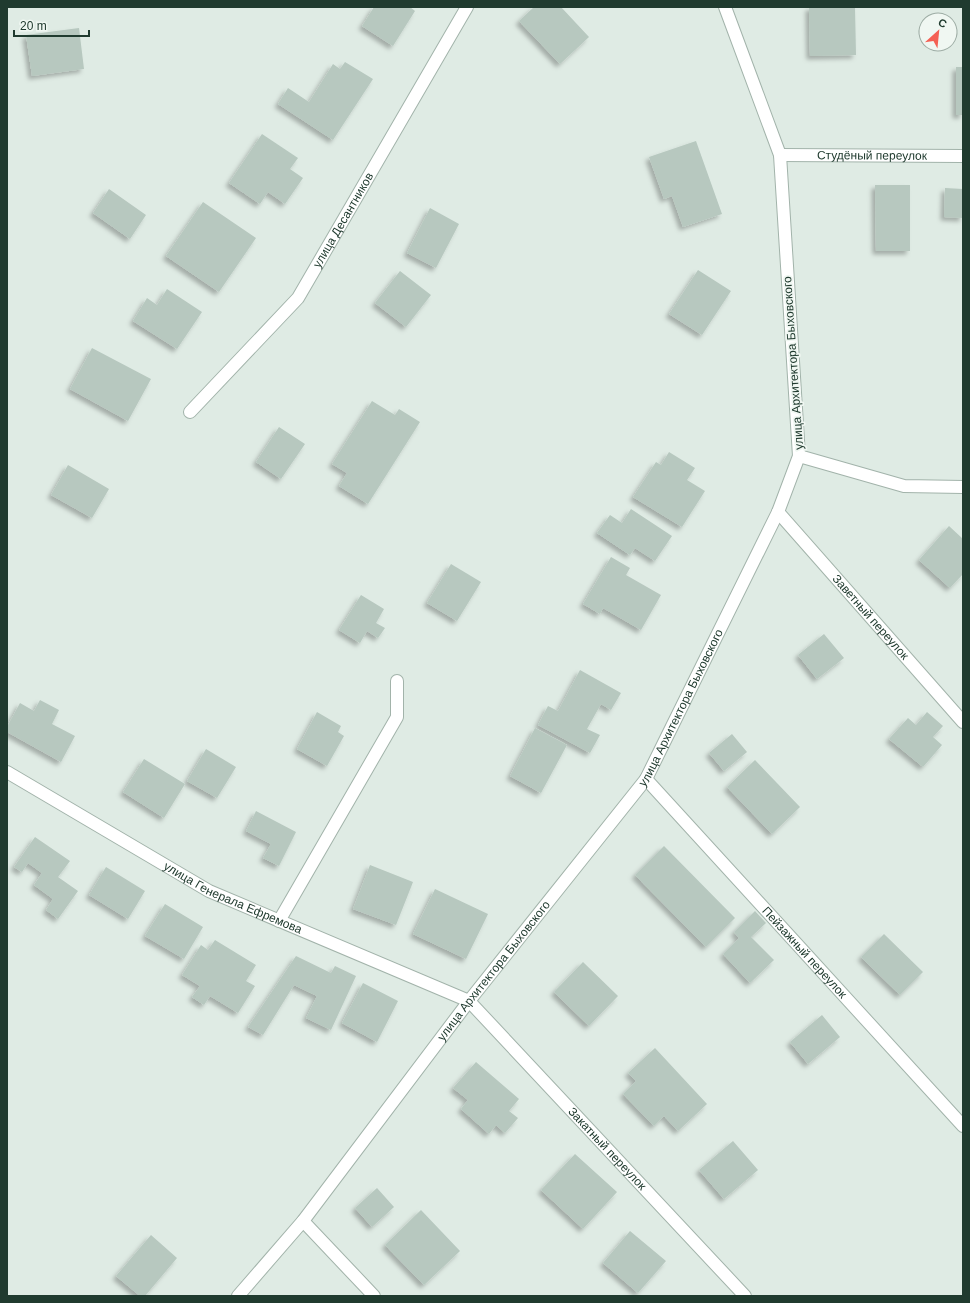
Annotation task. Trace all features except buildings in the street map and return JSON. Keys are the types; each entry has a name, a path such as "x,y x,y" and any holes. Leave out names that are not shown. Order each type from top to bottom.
{"street":[{"name":"улица Десантников","path":"190,412 298,298 467,7"},
{"name":"улица Архитектора Быховского","path":"238,1296 303,1221 469,1000 646,779 778,512 799,456 780,155 725,7"},
{"name":"Студёный переулок","path":"780,155 963,156"},
{"path":"799,456 904,486 963,487"},
{"name":"Заветный переулок","path":"778,512 963,722"},
{"path":"279,921 397,717 397,681"},
{"name":"улица Генерала Ефремова","path":"7,772 208,891 469,1000"},
{"name":"Пейзажный переулок","path":"646,779 963,1126"},
{"name":"Закатный переулок","path":"469,1000 745,1296"},
{"path":"303,1221 374,1296"}]}
